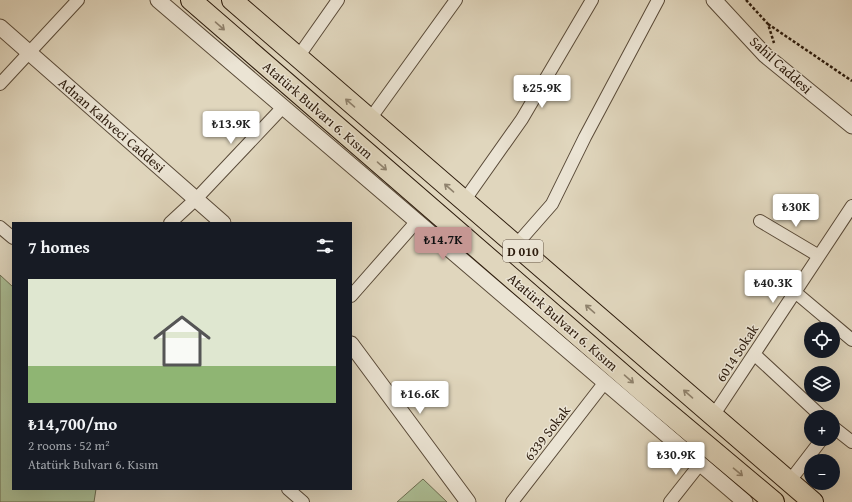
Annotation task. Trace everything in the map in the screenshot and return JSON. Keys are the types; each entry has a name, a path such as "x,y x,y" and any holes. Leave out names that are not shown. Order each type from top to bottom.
{"highway":[{"name":"Atatürk Bulvarı 6. Kısım","path":"191,0 636,386 774,502"},
{"name":"Atatürk Bulvarı 6. Kısım","path":"232,0 813,502"}],"street":[{"path":"0,84 78,0"},
{"path":"158,0 745,502"},
{"path":"298,57 338,0"},
{"path":"370,119 456,0"},
{"path":"464,201 522,119 592,0"},
{"path":"516,245 552,204 585,137 658,0"},
{"name":"Sahil Caddesi","path":"714,0 765,55 852,126"},
{"name":"Adnan Kahveci Caddesi","path":"0,27 222,222"},
{"path":"171,222 196,200 283,107"},
{"name":"6014 Sokak","path":"713,416 852,206"},
{"path":"760,220 819,256"},
{"path":"352,295 417,221"},
{"path":"0,227 12,237"},
{"path":"796,292 852,340"},
{"path":"352,345 468,502"},
{"path":"754,354 814,410"},
{"name":"6339 Sokak","path":"512,502 605,382"},
{"path":"840,433 852,442"},
{"path":"789,482 817,446"},
{"path":"670,502 700,464"},
{"path":"289,490 304,502"}],"path":[{"path":"746,0 768,24 852,81"},
{"path":"768,24 774,44"}],"green space":[{"path":"0,275 12,286 12,490 96,490 94,502 0,502"},
{"path":"423,479 447,502 397,502"}]}
